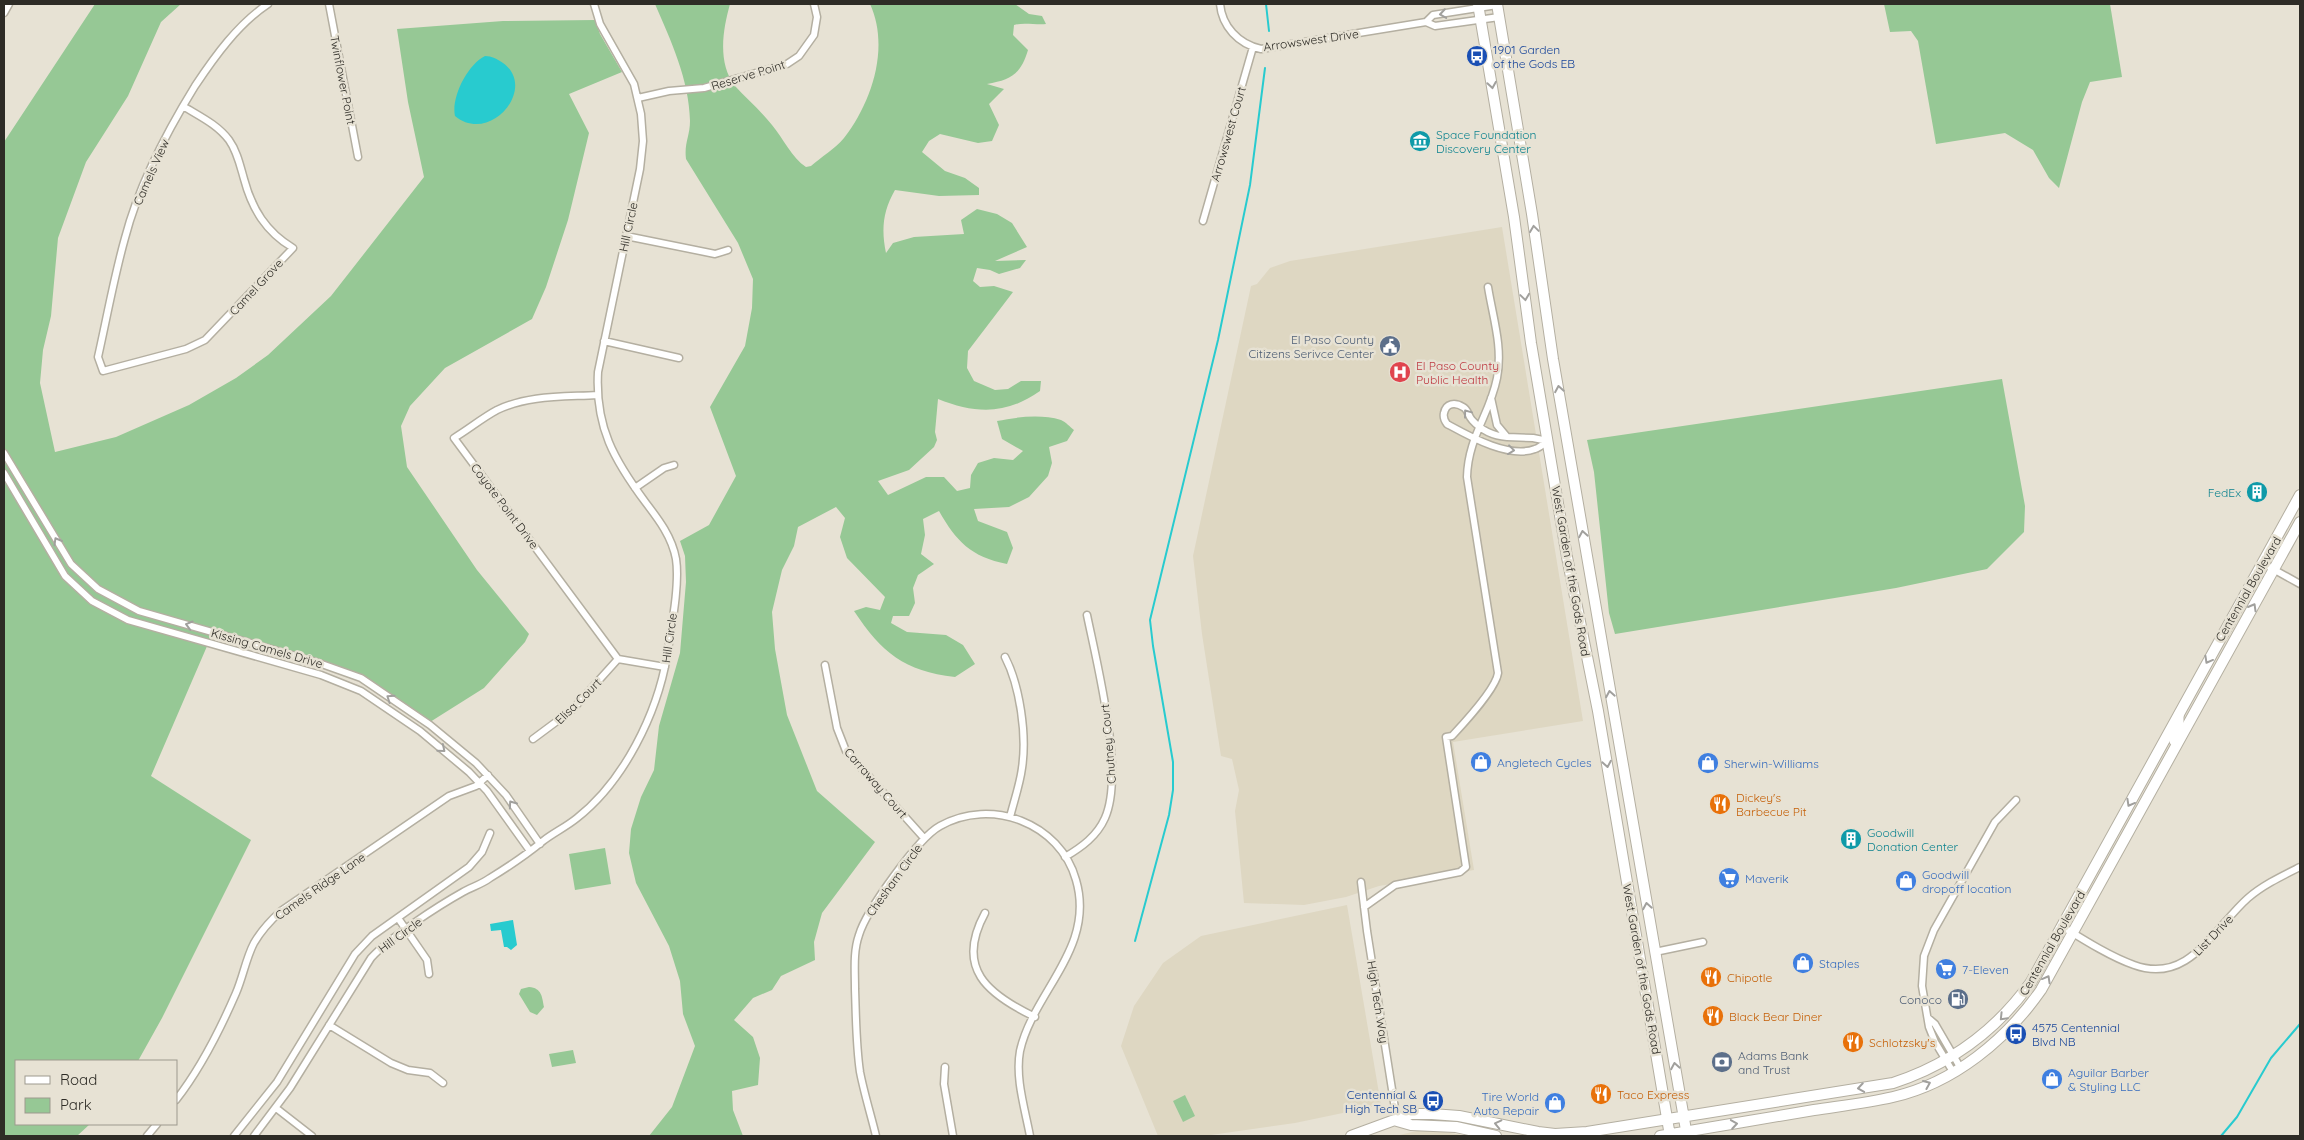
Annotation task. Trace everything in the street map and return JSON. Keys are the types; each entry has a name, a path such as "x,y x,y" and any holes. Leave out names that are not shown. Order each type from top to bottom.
{"main road":[{"name":"West Garden of the Gods Road","path":"1497,4 1532,214 1553,359 1686,1134"},
{"name":"West Garden of the Gods Road","path":"1479,6 1567,556 1598,710 1667,1119 1667,1136"},
{"name":"Centennial Boulevard","path":"1351,1136 1397,1121 1411,1114 1444,1114 1520,1130 1564,1134 1587,1132 1893,1083 1930,1070 1950,1059 1983,1036 2016,1002 2031,982 2264,564 2300,495"},
{"name":"Centennial Boulevard","path":"1667,1136 1894,1096 1935,1081 1992,1045 2027,1010 2041,990 2300,522"},
{"path":"1598,710 1610,721 1626,816 1635,838"},
{"path":"2144,802 2148,789 2178,732 2179,714"},
{"name":"Centennial Boulevard","path":"1397,1121 1412,1125 1456,1127 1496,1136"}],"street":[{"path":"4,13 9,4"},
{"name":"Camels View","path":"103,371 98,357 125,238 144,184 183,106 229,40 253,15 268,4"},
{"name":"Twinflower Point","path":"328,4 358,157"},
{"name":"Hill Circle","path":"254,1136 276,1108 371,958 406,930 464,891 490,879 540,844 584,812 601,795 628,757 649,719 665,667 676,581 676,559 672,544 663,526 618,464 601,421 597,395 598,372 642,154 642,128 638,98 629,74 600,24 594,4"},
{"name":"Reserve Point","path":"638,98 669,91 704,88 787,64 799,56 814,35 817,17 814,4"},
{"name":"Arrowswest Drive","path":"1220,4 1223,18 1229,28 1242,41 1253,47 1270,48 1426,22 1433,16 1497,4"},
{"name":"Arrowswest Drive","path":"1426,22 1435,26 1499,17"},
{"name":"Arrowswest Court","path":"1203,221 1253,47"},
{"name":"Camel Grove","path":"103,371 186,350 205,340 293,248 275,235 253,208 235,151 225,135 210,122 183,106"},
{"path":"626,236 715,254 728,250"},
{"path":"1364,907 1395,885 1460,872 1466,867 1446,737 1452,736 1456,732 1492,687 1498,673 1467,484 1468,457 1474,436 1497,380 1499,350 1488,287"},
{"path":"604,341 679,358"},
{"name":"Coyote Point Drive","path":"597,395 543,398 518,402 496,411 454,438 618,659"},
{"path":"1491,398 1497,424 1507,437"},
{"path":"1449,405 1465,408 1473,421 1497,436 1533,438 1548,441 1535,449 1514,451 1498,448 1447,424 1444,420 1444,411 1449,405"},
{"name":"Kissing Camels Drive","path":"4,453 72,564 98,590 139,611 354,674 430,725 488,775 540,844"},
{"path":"635,488 664,468 674,465"},
{"name":"Kissing Camels Drive","path":"4,473 65,576 92,601 128,620 349,685 420,731 480,782 530,851"},
{"path":"2264,564 2300,584"},
{"name":"Chutney Court","path":"1065,857 1083,846 1100,826 1108,810 1112,791 1106,708 1087,615"},
{"path":"1005,657 1018,687 1023,750 1020,778 1010,817"},
{"path":"618,659 665,667"},
{"name":"Elisa Court","path":"533,739 572,710 618,659"},
{"name":"Carraway Court","path":"825,666 837,728 846,751 924,838"},
{"name":"Camels Ridge Lane","path":"178,1097 193,1078 226,1016 240,985 254,944 269,922 281,910 449,796 470,789 488,775"},
{"path":"1956,1069 1935,1024 1928,1018 1922,980 1924,956 1928,941 1999,815 2016,800"},
{"name":"Chesham Circle","path":"876,1136 858,1058 855,967 856,947 862,926 924,838 940,826 969,815 990,814 1010,817 1040,830 1055,843 1073,872 1078,891 1078,922 1068,953 1022,1045 1019,1064 1030,1136"},
{"name":"Hill Circle","path":"234,1136 277,1082 355,954 372,936 469,867 482,852 490,833"},
{"name":"List Drive","path":"2063,927 2133,965 2149,969 2165,968 2181,963 2196,954 2254,893 2300,867"},
{"name":"High Tech Way","path":"1361,882 1397,1121"},
{"path":"986,913 976,932 974,945 975,960 982,980 994,994 1035,1017"},
{"path":"398,918 427,960 429,974"},
{"path":"1655,952 1703,942"},
{"path":"329,1025 391,1064 408,1070 430,1073 443,1082"},
{"path":"945,1067 944,1084 953,1136"},
{"path":"276,1108 312,1136"},
{"path":"147,1136 156,1125"}],"shaded area":[{"path":"1502,227 1583,721 1453,742 1474,870 1379,886 1346,897 1304,905 1244,903 1235,811 1239,790 1232,759 1221,756 1202,634 1193,556 1251,286 1257,284 1270,268 1290,261"},
{"path":"1347,905 1381,1105 1295,1123 1204,1136 1158,1136 1121,1046 1134,1006 1163,963 1201,936"},
{"path":"1421,1130 1437,1131 1469,1136 1395,1136"}],"green space":[{"path":"95,4 181,4 161,22 128,96 86,162 58,238 51,316 43,350 40,383 55,452 116,437 189,405 236,378 268,355 331,296 424,177 408,102 397,29 503,21 595,20 600,34 622,72 569,94 589,133 568,220 546,287 532,319 445,368 410,406 401,426 407,467 477,570 529,634 525,642 484,688 430,722 359,674 214,630 151,776 251,840 162,1018 139,1060 15,1060 15,1125 89,1125 77,1136 4,1136 4,142"},
{"path":"655,4 730,4 725,24 723,46 729,77 735,86 772,125 796,158 806,167 811,166 844,138 863,108 870,91 878,56 878,38 876,21 870,4 1015,4 1029,14 1042,16 1046,24 1014,25 1013,35 1028,50 1022,65 1014,74 1009,78 987,84 1004,89 989,104 999,125 992,141 978,143 940,134 929,141 922,152 945,171 965,178 979,188 979,195 939,196 895,190 888,205 883,228 886,253 893,243 914,237 964,234 961,220 977,209 997,214 1012,223 1027,247 995,261 1026,260 1020,268 999,274 977,268 973,281 980,287 994,286 1013,292 968,351 967,368 974,381 995,390 1008,389 1021,381 1041,381 1040,391 1015,404 990,410 965,407 938,399 935,432 937,440 934,447 909,470 878,481 888,495 926,477 944,477 957,491 970,488 971,475 978,463 994,458 1013,460 1023,451 1002,439 997,421 1021,417 1045,417 1061,420 1074,430 1067,441 1049,447 1052,463 1048,476 1029,497 1009,507 974,509 978,521 1007,532 1013,548 1007,564 984,557 966,546 958,539 939,511 923,519 925,535 921,554 934,564 918,575 913,588 915,603 909,616 893,616 891,623 907,632 946,635 963,645 975,664 955,677 937,674 908,665 885,649 864,626 854,611 866,607 880,610 885,597 847,558 840,537 845,518 836,507 798,527 794,546 782,570 772,612 775,649 787,715 817,791 875,842 822,913 814,942 815,960 781,976 772,990 753,998 734,1020 753,1037 760,1058 758,1085 732,1091 733,1110 743,1136 649,1136 672,1107 695,1046 683,1014 680,981 669,946 636,883 629,853 631,829 641,797 654,770 659,726 680,653 686,582 685,556 680,541 709,525 736,476 710,407 745,346 752,308 753,279 738,243 686,159 690,121 683,75"},
{"path":"1884,4 2110,4 2122,77 2090,82 2082,102 2059,188 2049,178 2033,150 2005,133 1936,144 1918,41 1911,31 1890,32"},
{"path":"2002,379 2025,506 2024,532 1987,569 1896,588 1615,634 1609,613 1594,472 1587,440"},
{"path":"605,848 611,884 575,890 569,854"},
{"path":"529,987 537,989 542,997 544,1007 537,1015 530,1012 519,994 521,989"},
{"path":"573,1050 576,1063 552,1067 549,1054"},
{"path":"1185,1095 1195,1116 1183,1122 1173,1101"}],"water":[{"path":"485,56 492,57 503,63 512,74 515,86 512,98 505,110 495,119 482,123 469,123 455,116 455,100 467,74 478,60"},
{"path":"513,920 517,945 511,950 504,947 501,930 491,931 490,924"}],"waterway":[{"path":"1266,4 1269,31"},
{"path":"1135,941 1169,815 1173,790 1173,762 1150,620 1218,340 1250,185 1265,68"},
{"path":"2221,1136 2237,1117 2271,1058 2300,1024"}],"place":[{"name":"1901 Garden of the Gods EB","path":"1477,56"},
{"name":"Space Foundation Discovery Center","path":"1420,141"},
{"name":"El Paso County Citizens Serivce Center","path":"1390,346"},
{"name":"El Paso County Public Health","path":"1400,372"},
{"name":"FedEx","path":"2257,492"},
{"name":"Angletech Cycles","path":"1481,762"},
{"name":"Sherwin-Williams","path":"1708,763"},
{"name":"Dickey's Barbecue Pit","path":"1720,804"},
{"name":"Goodwill Donation Center","path":"1851,839"},
{"name":"Maverik","path":"1729,878"},
{"name":"Goodwill dropoff location","path":"1906,881"},
{"name":"Staples","path":"1803,963"},
{"name":"7-Eleven","path":"1946,969"},
{"name":"Chipotle","path":"1711,977"},
{"name":"Conoco","path":"1958,999"},
{"name":"Black Bear Diner","path":"1713,1016"},
{"name":"4575 Centennial Blvd NB","path":"2016,1034"},
{"name":"Schlotzsky's","path":"1853,1042"},
{"name":"Adams Bank and Trust","path":"1722,1062"},
{"name":"Aguilar Barber & Styling LLC","path":"2052,1079"},
{"name":"Taco Express","path":"1601,1094"},
{"name":"Centennial & High Tech SB","path":"1433,1101"},
{"name":"Tire World Auto Repair","path":"1555,1103"}]}
